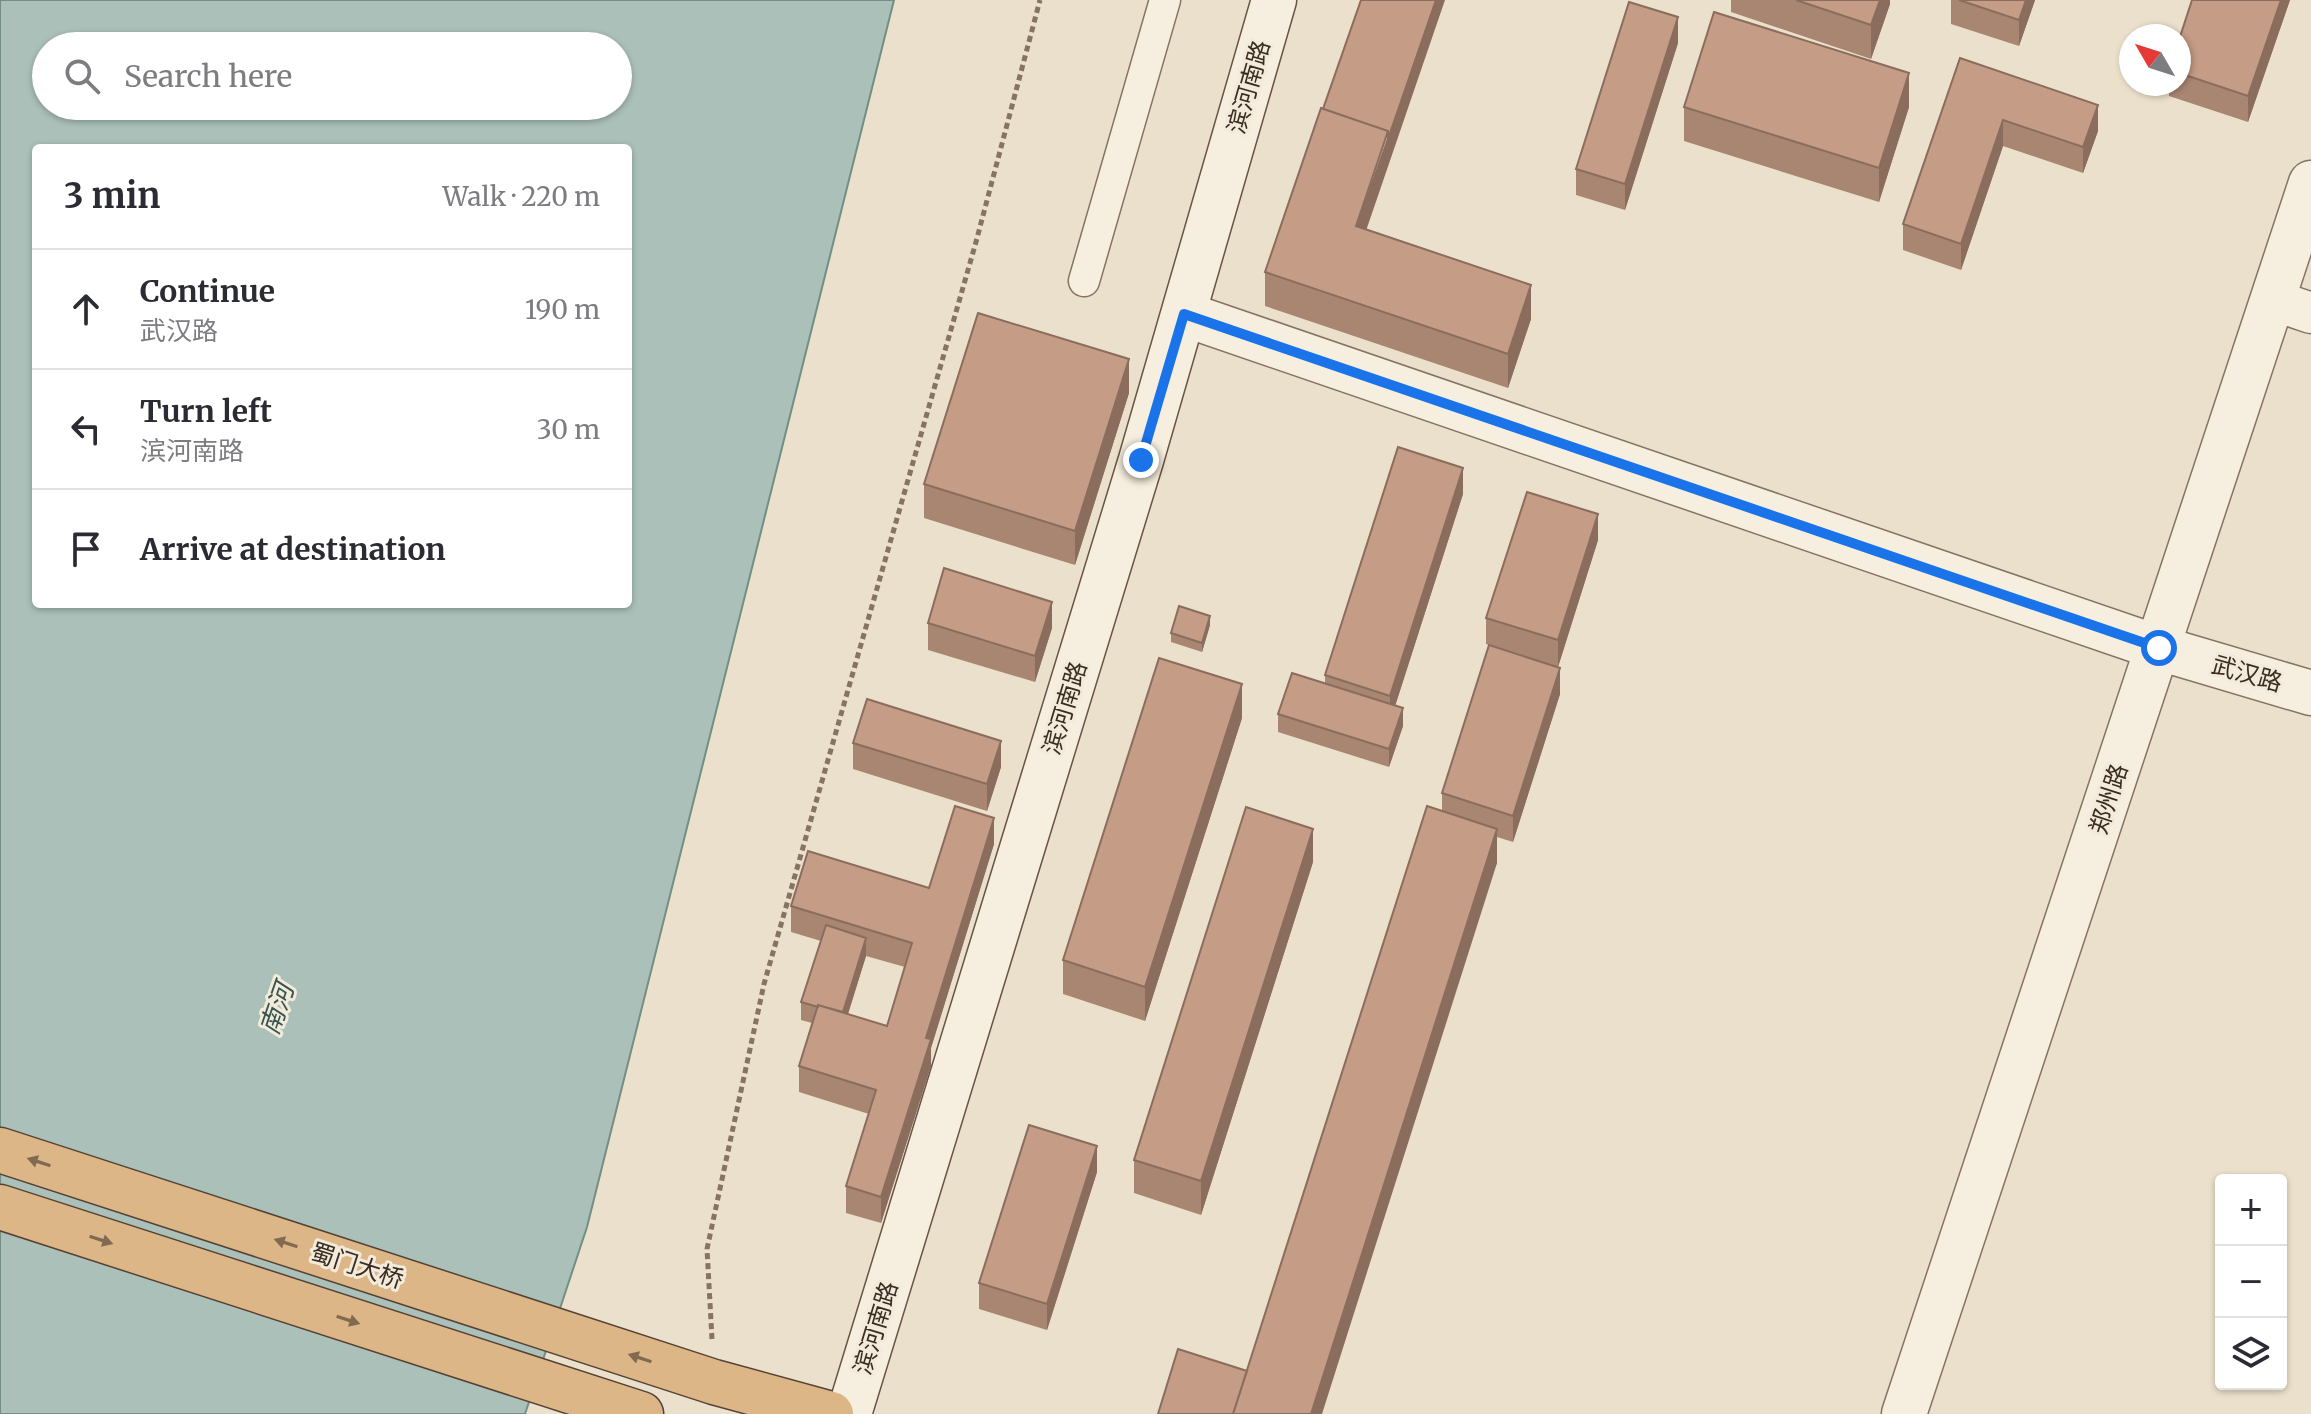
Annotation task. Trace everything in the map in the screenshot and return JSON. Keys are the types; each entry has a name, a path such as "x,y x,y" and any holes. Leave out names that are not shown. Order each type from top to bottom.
{"highway":[{"name":"蜀门大桥","path":"0,1150 714,1382 831,1414"},
{"path":"0,1207 641,1414"}],"street":[{"path":"1084,281 1165,0"},
{"name":"滨河南路","path":"849,1414 1184,314 1274,0"},
{"name":"郑州路","path":"1904,1414 2159,648 2292,306 2311,183"},
{"name":"武汉路","path":"1184,314 2159,648 2311,693"}],"path":[{"path":"714,1382 707,1249 764,984 976,242 1040,0"}],"water":[{"name":"南河","path":"0,0 894,0 587,1227 525,1414 0,1414"}],"building":[{"path":"1361,0 1436,0 1388,139 1388,131 1323,109"},
{"path":"1796,0 1880,0 1871,25"},
{"path":"1959,0 2026,0 2019,20"},
{"path":"2192,0 2281,0 2248,96 2191,77 2191,24 2184,24"},
{"path":"1629,2 1678,17 1625,184 1576,169"},
{"path":"1714,12 1909,73 1879,168 1684,107"},
{"path":"1960,58 2098,105 2083,147 2003,120 1961,244 1903,224"},
{"path":"1321,108 1388,131 1356,226 1531,285 1508,354 1265,272"},
{"path":"978,313 1129,359 1075,531 924,484"},
{"path":"1398,447 1463,468 1390,696 1325,675"},
{"path":"1527,492 1598,514 1558,640 1486,618"},
{"path":"944,568 1052,602 1035,656 928,623"},
{"path":"1179,606 1210,616 1202,643 1171,633"},
{"path":"1489,645 1560,668 1513,816 1442,793"},
{"path":"1159,658 1242,684 1145,987 1063,960"},
{"path":"1292,673 1403,708 1389,749 1278,714"},
{"path":"867,699 1001,741 987,784 853,743"},
{"path":"955,806 994,818 926,1038 931,1039 881,1197 846,1186 876,1090 799,1066 818,1005 887,1026 912,943 791,906 808,851 929,888"},
{"path":"1427,806 1497,829 1311,1414 1233,1414"},
{"path":"1246,807 1313,829 1201,1181 1134,1160"},
{"path":"826,925 866,938 843,1012 801,1002"},
{"path":"1029,1125 1097,1146 1047,1304 979,1283"},
{"path":"1178,1349 1247,1371 1233,1414 1158,1414"}],"route":[{"path":"1141,460 1184,314 2159,648"}]}
